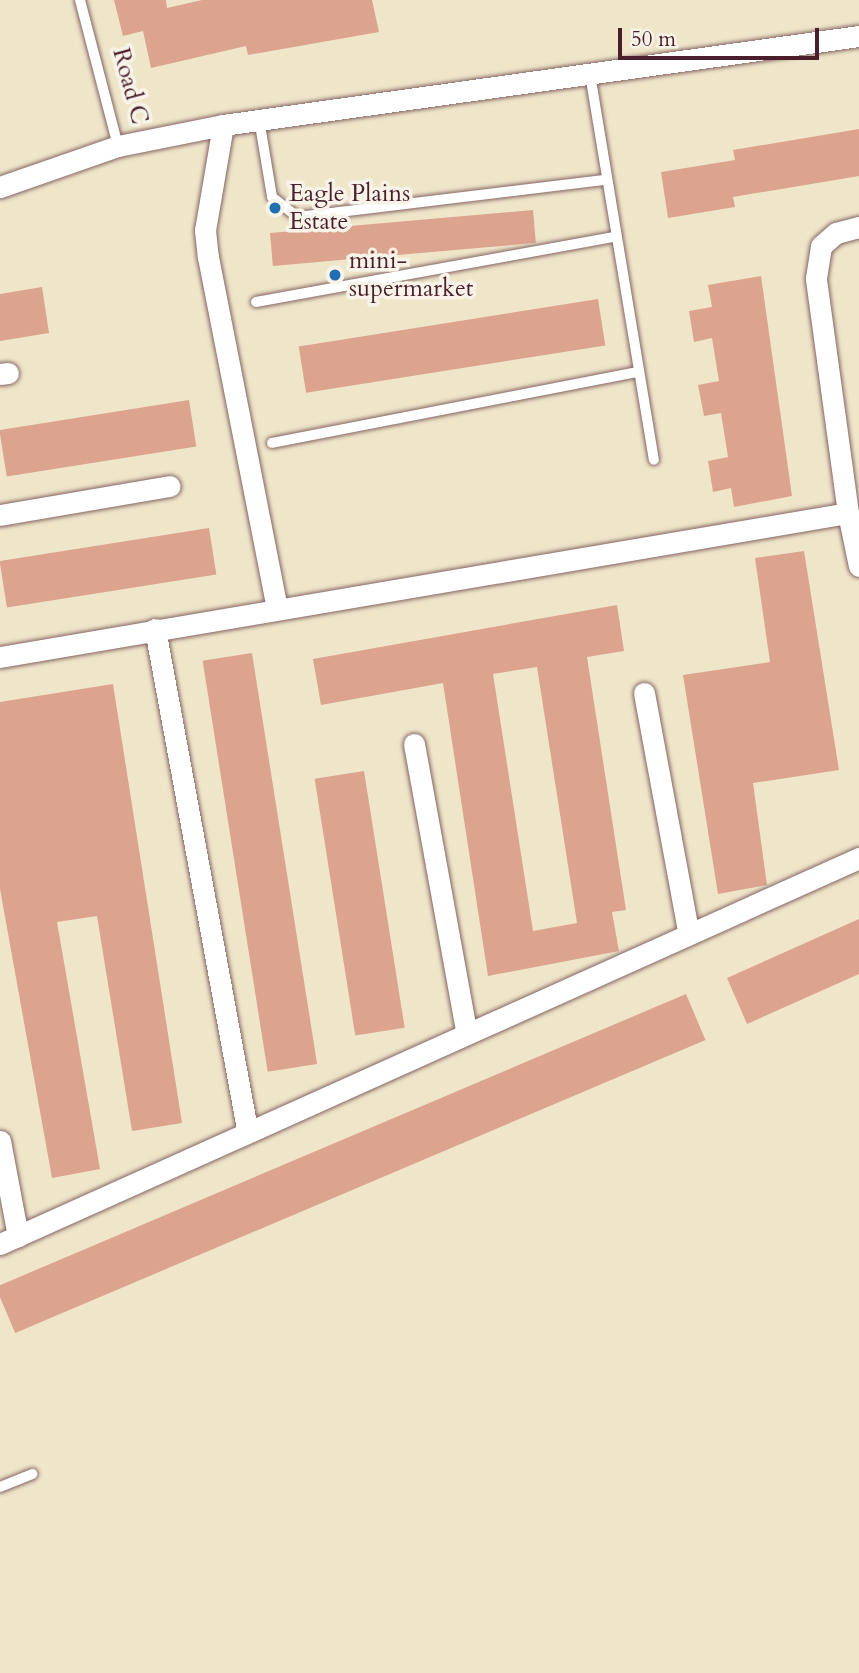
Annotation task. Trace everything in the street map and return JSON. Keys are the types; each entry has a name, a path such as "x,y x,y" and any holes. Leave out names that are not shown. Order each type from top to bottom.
{"street":[{"path":"118,146 260,119 859,36"},
{"path":"223,125 205,230 208,257 277,608"},
{"name":"Road C","path":"1,183 118,146"},
{"path":"859,227 835,233 821,246 816,278 848,513 859,566"},
{"path":"0,515 170,486"},
{"path":"0,657 848,513"},
{"path":"155,629 247,1129"},
{"path":"644,694 688,931"},
{"path":"414,744 466,1030"},
{"path":"0,1141 9,1240 466,1030 859,858"}],"lane":[{"name":"Road C","path":"80,0 118,146"},
{"path":"590,74 604,180 654,460"},
{"path":"260,119 272,197 298,217 604,180"},
{"path":"256,302 614,237"},
{"path":"272,443 638,372"},
{"path":"0,1487 33,1474"}],"building":[{"path":"114,0 166,0 167,8 202,0 372,0 379,32 248,55 246,46 151,68 143,31 123,36"},
{"path":"859,129 859,176 733,197 735,207 668,218 661,172 735,160 733,150"},
{"path":"533,210 536,243 273,266 270,233"},
{"path":"761,276 792,496 734,507 731,488 713,492 708,461 728,457 721,413 704,416 698,385 719,381 712,338 694,342 689,311 712,307 708,285"},
{"path":"42,287 49,333 0,341 0,294"},
{"path":"598,299 605,345 306,393 299,346"},
{"path":"189,400 196,446 7,476 0,430"},
{"path":"209,528 216,574 7,608 0,561"},
{"path":"804,551 839,770 753,783 767,885 718,894 683,675 770,662 755,558"},
{"path":"617,605 624,651 587,657 626,910 612,912 619,951 488,976 443,683 321,705 313,659","holes":["537,667 577,923 533,931 493,674"]},
{"path":"252,653 317,1064 268,1072 203,661"},
{"path":"113,684 182,1123 132,1131 97,916 57,922 100,1169 52,1178 0,889 0,702"},
{"path":"364,771 405,1028 355,1036 315,779"},
{"path":"859,919 859,974 747,1024 727,978"},
{"path":"686,994 706,1040 15,1333 0,1297 0,1285"}],"place":[{"name":"Eagle Plains Estate","path":"275,208"},
{"name":"mini- supermarket","path":"335,275"}]}
